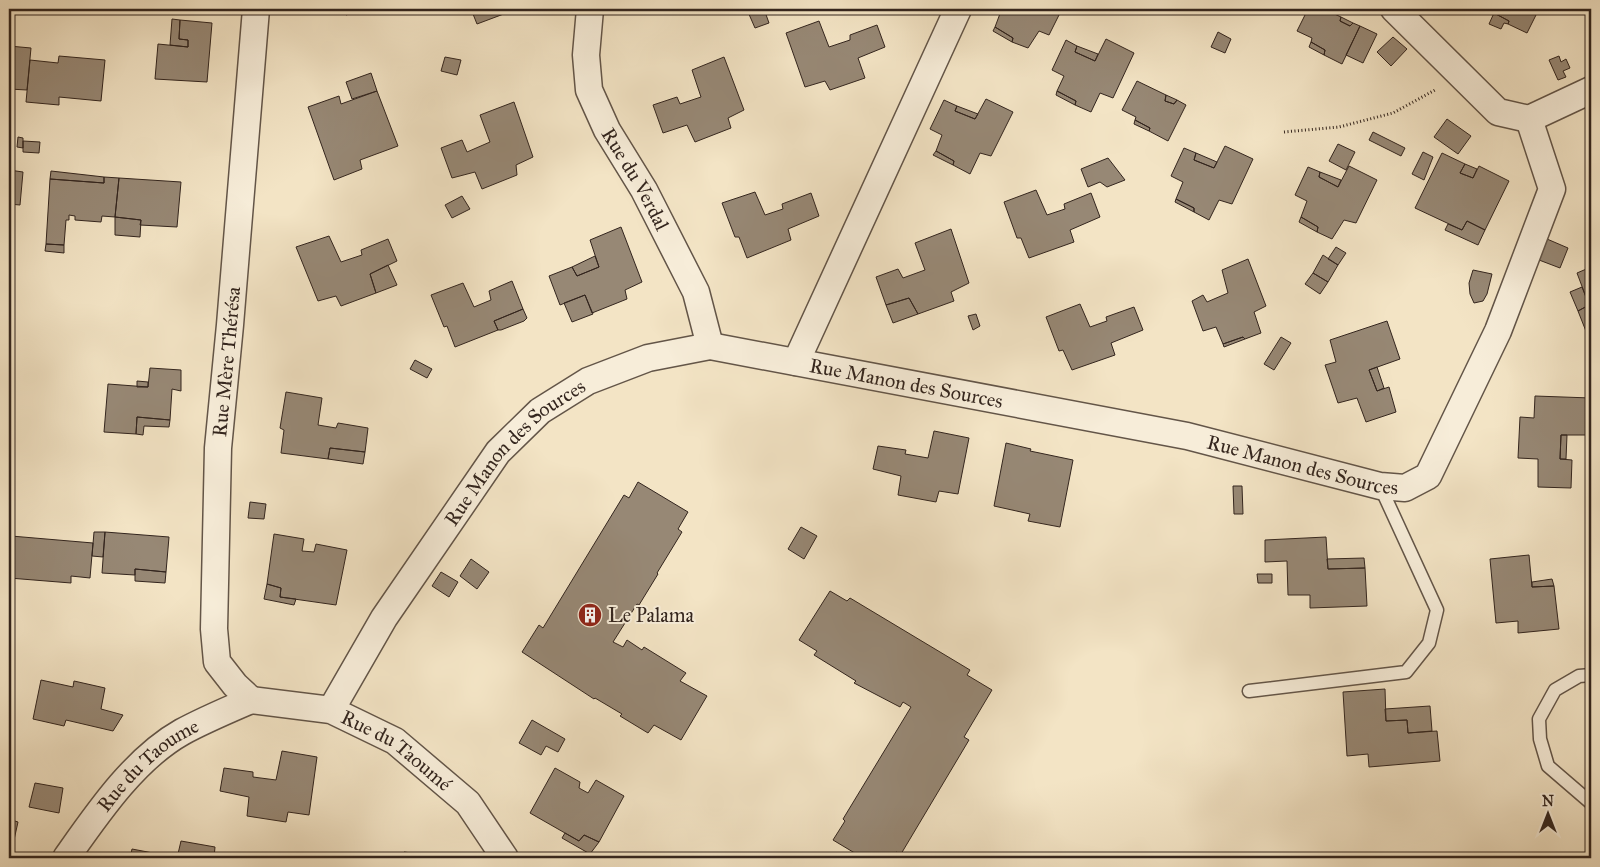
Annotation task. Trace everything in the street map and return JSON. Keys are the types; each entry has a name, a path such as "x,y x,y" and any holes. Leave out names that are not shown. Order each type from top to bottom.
{"street":[{"name":"Rue Mère Thérésa","path":"251,700 235,685 217,662 214,629 218,448 256,9"},
{"name":"Rue du Verdal","path":"590,9 586,55 589,90 607,130 644,190 696,292 710,346"},
{"name":"Rue Manon des Sources","path":"796,362 958,9"},
{"path":"1394,9 1498,112 1529,119 1591,90"},
{"name":"Rue Manon des Sources","path":"331,710 372,636 498,452 540,411 588,382 648,358 710,346 1187,436 1380,486 1405,488 1428,476 1498,331 1552,189 1529,119"},
{"name":"Rue du Taoumé","path":"251,700 331,710 395,742 468,804 505,858"},
{"name":"Rue du Taoume","path":"66,858 87,828 138,764 181,732 251,700"}],"lane":[{"path":"1249,691 1406,672 1429,643 1437,610 1380,486"},
{"path":"1591,675 1579,676 1555,690 1539,718 1540,739 1548,766 1591,803"}],"path":[{"path":"1284,132 1339,127 1393,113 1461,75"}],"building":[{"path":"344,9 365,9 346,15"},
{"path":"471,9 517,9 477,24"},
{"path":"764,9 769,23 755,28 748,12"},
{"path":"996,9 1062,9 1049,35 1039,31 1028,48 1012,42 1013,38 995,27 1001,11"},
{"path":"1308,9 1324,9 1341,17 1340,21 1350,26 1353,23 1360,26 1342,64 1324,55 1325,50 1311,42 1312,38 1297,31"},
{"path":"1493,9 1539,9 1527,33 1508,24 1509,21 1494,13 1496,10"},
{"path":"1494,13 1509,21 1508,24 1504,23 1501,29 1489,24"},
{"path":"1341,17 1353,23 1350,26 1340,21"},
{"path":"172,19 180,20 179,39 188,40 188,47 170,45"},
{"path":"180,20 212,23 207,82 155,79 158,44 188,47 188,40 179,39"},
{"path":"819,21 829,47 850,40 850,35 877,25 885,47 858,58 865,78 830,90 825,81 805,87 786,33"},
{"path":"1360,26 1377,34 1363,63 1346,55"},
{"path":"995,27 1013,38 1012,42 993,31"},
{"path":"1218,32 1231,39 1225,53 1211,47"},
{"path":"1393,37 1407,49 1391,66 1377,52"},
{"path":"1106,39 1134,53 1113,98 1100,93 1091,112 1075,105 1076,101 1057,91 1064,76 1052,70 1066,40 1077,46 1075,52 1095,61"},
{"path":"1311,42 1325,50 1324,55 1309,47"},
{"path":"9,46 31,48 27,90 9,89"},
{"path":"1077,46 1098,54 1095,61 1075,52"},
{"path":"59,56 105,60 101,101 59,97 59,105 26,102 30,60 58,63"},
{"path":"1559,56 1561,62 1566,59 1570,68 1563,71 1566,77 1558,80 1549,60"},
{"path":"445,57 461,60 457,75 441,71"},
{"path":"724,57 744,110 728,118 731,128 695,142 687,125 663,133 653,105 677,97 680,104 701,97 692,70"},
{"path":"371,73 377,91 352,99 346,82"},
{"path":"1137,81 1166,95 1165,101 1174,104 1177,100 1186,105 1168,141 1149,131 1150,128 1135,120 1136,117 1122,110"},
{"path":"377,91 398,146 360,160 362,169 334,180 308,107 339,96 341,104"},
{"path":"1057,91 1076,101 1075,105 1056,95"},
{"path":"1166,95 1177,100 1174,104 1165,101"},
{"path":"986,99 1013,112 991,156 980,153 970,174 953,165 954,161 936,151 942,135 930,129 944,100 957,106 955,111 975,119"},
{"path":"514,102 533,157 516,165 517,175 482,189 475,172 452,178 441,148 462,140 467,152 490,142 480,115"},
{"path":"957,106 978,114 975,119 955,111"},
{"path":"1447,119 1471,136 1458,154 1434,137"},
{"path":"1135,120 1150,128 1149,131 1134,124"},
{"path":"1373,132 1405,148 1401,156 1369,140"},
{"path":"18,137 23,138 23,148 17,147"},
{"path":"23,141 40,142 39,153 23,152"},
{"path":"1338,144 1355,152 1346,170 1329,161"},
{"path":"1225,146 1253,159 1232,204 1219,200 1209,220 1194,212 1194,208 1176,199 1183,182 1171,176 1184,148 1196,153 1194,160 1214,168"},
{"path":"936,151 954,161 953,165 933,155"},
{"path":"1423,152 1433,157 1424,180 1412,174"},
{"path":"1196,153 1217,162 1214,168 1194,160"},
{"path":"1442,153 1465,164 1460,173 1473,178 1479,166 1509,181 1485,230 1467,221 1462,230 1415,208"},
{"path":"1108,158 1125,180 1107,187 1100,182 1088,187 1081,169"},
{"path":"1465,164 1477,169 1473,178 1460,173"},
{"path":"1349,166 1377,180 1356,223 1344,220 1332,239 1317,232 1318,227 1301,217 1307,201 1295,195 1308,167 1320,172 1319,177 1338,187"},
{"path":"9,170 23,172 20,205 9,204"},
{"path":"51,171 104,177 104,183 50,179"},
{"path":"1320,172 1341,180 1338,187 1319,177"},
{"path":"104,177 119,178 115,217 102,216 101,222 75,220 75,216 69,215 69,220 66,220 64,245 46,244 50,179 104,183"},
{"path":"119,178 181,182 177,227 140,225 141,220 115,217"},
{"path":"1036,190 1047,215 1065,209 1064,204 1091,193 1100,217 1070,230 1074,242 1029,258 1021,238 1017,238 1004,202"},
{"path":"755,192 765,215 783,209 782,204 811,193 819,216 788,229 791,240 747,258 739,237 735,237 722,203"},
{"path":"462,196 470,209 452,218 445,205"},
{"path":"1176,199 1194,208 1194,212 1175,202"},
{"path":"115,217 141,220 140,237 115,235"},
{"path":"1301,217 1318,227 1317,232 1299,222"},
{"path":"1467,221 1485,230 1478,245 1445,230 1448,224 1462,230"},
{"path":"621,227 642,282 625,290 627,299 592,313 585,295 560,305 549,276 572,267 577,276 599,267 590,240"},
{"path":"951,229 969,283 951,292 954,301 918,314 909,298 886,305 876,277 898,269 903,278 925,270 915,243"},
{"path":"329,236 341,262 362,255 361,250 388,239 397,261 370,274 376,293 341,306 336,296 318,301 296,247"},
{"path":"1547,239 1568,248 1560,268 1539,260"},
{"path":"46,244 64,245 64,253 45,251"},
{"path":"1336,247 1346,253 1338,265 1328,259"},
{"path":"1323,255 1338,265 1328,282 1313,273"},
{"path":"595,256 599,267 577,276 572,267"},
{"path":"1248,259 1266,306 1254,312 1261,333 1223,344 1216,327 1203,331 1192,301 1203,295 1207,302 1228,293 1222,270"},
{"path":"388,265 397,285 376,293 370,274"},
{"path":"1591,267 1591,344 1578,311 1589,305 1577,273"},
{"path":"1473,270 1492,274 1487,294 1483,301 1474,303 1470,294 1469,283"},
{"path":"1313,273 1328,282 1320,294 1305,284"},
{"path":"512,281 523,309 494,321 498,330 455,347 447,326 444,327 431,295 463,283 474,307 491,300 489,291"},
{"path":"1582,287 1589,305 1578,311 1570,292"},
{"path":"585,295 593,314 572,322 564,303"},
{"path":"909,298 918,314 893,323 886,305"},
{"path":"1080,304 1090,327 1107,321 1106,317 1134,307 1143,330 1111,343 1115,355 1072,370 1063,350 1059,351 1046,317"},
{"path":"523,309 527,318 524,321 498,330 494,321"},
{"path":"976,314 980,326 973,330 968,316"},
{"path":"1387,321 1400,359 1369,370 1377,391 1389,387 1396,412 1366,422 1357,398 1338,403 1325,365 1336,362 1330,340"},
{"path":"1243,337 1245,339 1224,347 1223,344"},
{"path":"1281,337 1291,343 1274,370 1264,364"},
{"path":"415,360 432,369 427,378 410,369"},
{"path":"1377,367 1384,388 1377,391 1369,370"},
{"path":"150,368 181,370 181,391 172,389 170,420 137,417 136,434 104,432 108,384 148,387"},
{"path":"137,381 148,382 148,387 137,387"},
{"path":"286,392 322,398 318,425 336,428 338,423 368,428 365,452 330,448 328,459 281,453 284,430 280,428"},
{"path":"1535,396 1591,398 1591,435 1561,435 1560,459 1572,460 1571,488 1538,487 1538,459 1518,458 1520,417 1534,418"},
{"path":"137,417 170,420 169,427 144,426 143,435 136,434"},
{"path":"934,431 969,438 958,494 939,491 936,502 898,495 901,476 873,469 878,446 906,450 905,454 928,458"},
{"path":"1561,435 1567,435 1566,459 1560,459"},
{"path":"1006,443 1031,449 1030,451 1073,460 1060,527 1028,521 1030,514 994,506"},
{"path":"330,448 365,452 363,464 328,459"},
{"name":"Le Palama","path":"638,482 688,512 678,529 682,532 658,574 613,642 623,647 627,640 642,650 644,647 686,673 680,681 707,696 681,740 654,725 648,733 620,716 622,714 594,699 522,652 539,625 543,628 624,495 629,498"},
{"path":"1233,486 1242,486 1243,514 1234,514"},
{"path":"250,502 266,504 264,519 248,518"},
{"path":"801,527 817,536 804,559 788,549"},
{"path":"94,532 105,532 103,557 92,556"},
{"path":"105,532 169,537 166,572 135,569 135,575 102,573"},
{"path":"274,534 304,539 302,551 314,552 316,544 347,550 336,605 280,597 281,588 267,584"},
{"path":"11,536 93,543 90,578 71,576 71,583 9,578"},
{"path":"1326,537 1328,569 1365,568 1367,606 1310,608 1310,595 1288,595 1287,561 1265,562 1265,540"},
{"path":"1529,555 1532,587 1554,586 1559,629 1518,633 1518,621 1496,623 1490,559"},
{"path":"1364,558 1365,568 1328,569 1327,559"},
{"path":"471,559 489,572 477,589 460,576"},
{"path":"135,569 166,572 165,583 135,581"},
{"path":"441,572 458,582 449,597 432,586"},
{"path":"1257,574 1272,574 1272,583 1258,583"},
{"path":"1552,579 1554,586 1532,587 1532,582"},
{"path":"267,584 281,588 280,597 296,599 294,605 264,599"},
{"path":"830,591 847,601 850,598 970,670 967,675 992,690 964,737 969,740 901,854 896,852 892,858 863,858 833,840 845,821 843,819 911,707 903,702 900,707 854,683 856,681 814,655 817,651 799,640"},
{"path":"9,664 13,665 9,686"},
{"path":"41,680 73,687 74,681 105,688 101,709 123,715 113,731 66,720 64,726 33,719"},
{"path":"1385,689 1386,721 1407,720 1408,733 1437,731 1440,761 1369,767 1368,754 1347,756 1343,692"},
{"path":"1430,706 1432,731 1408,733 1407,720 1386,721 1385,709"},
{"path":"532,720 565,739 558,752 546,746 541,755 519,743"},
{"path":"282,751 317,757 309,815 288,812 286,822 247,816 249,797 220,791 224,768 253,772 253,777 276,780"},
{"path":"555,768 580,782 579,788 588,793 596,780 624,796 599,842 584,835 579,841 530,813"},
{"path":"35,783 63,788 59,813 29,807"},
{"path":"9,819 18,822 10,858 9,858"},
{"path":"565,833 579,841 584,835 599,842 590,854 562,838"},
{"path":"181,841 215,847 214,858 177,858"},
{"path":"132,849 153,853 153,858 130,858"},
{"path":"404,852 449,858 403,858"},
{"path":"361,854 391,858 360,858"}],"place":[{"name":"Le Palama","path":"590,615"}]}
